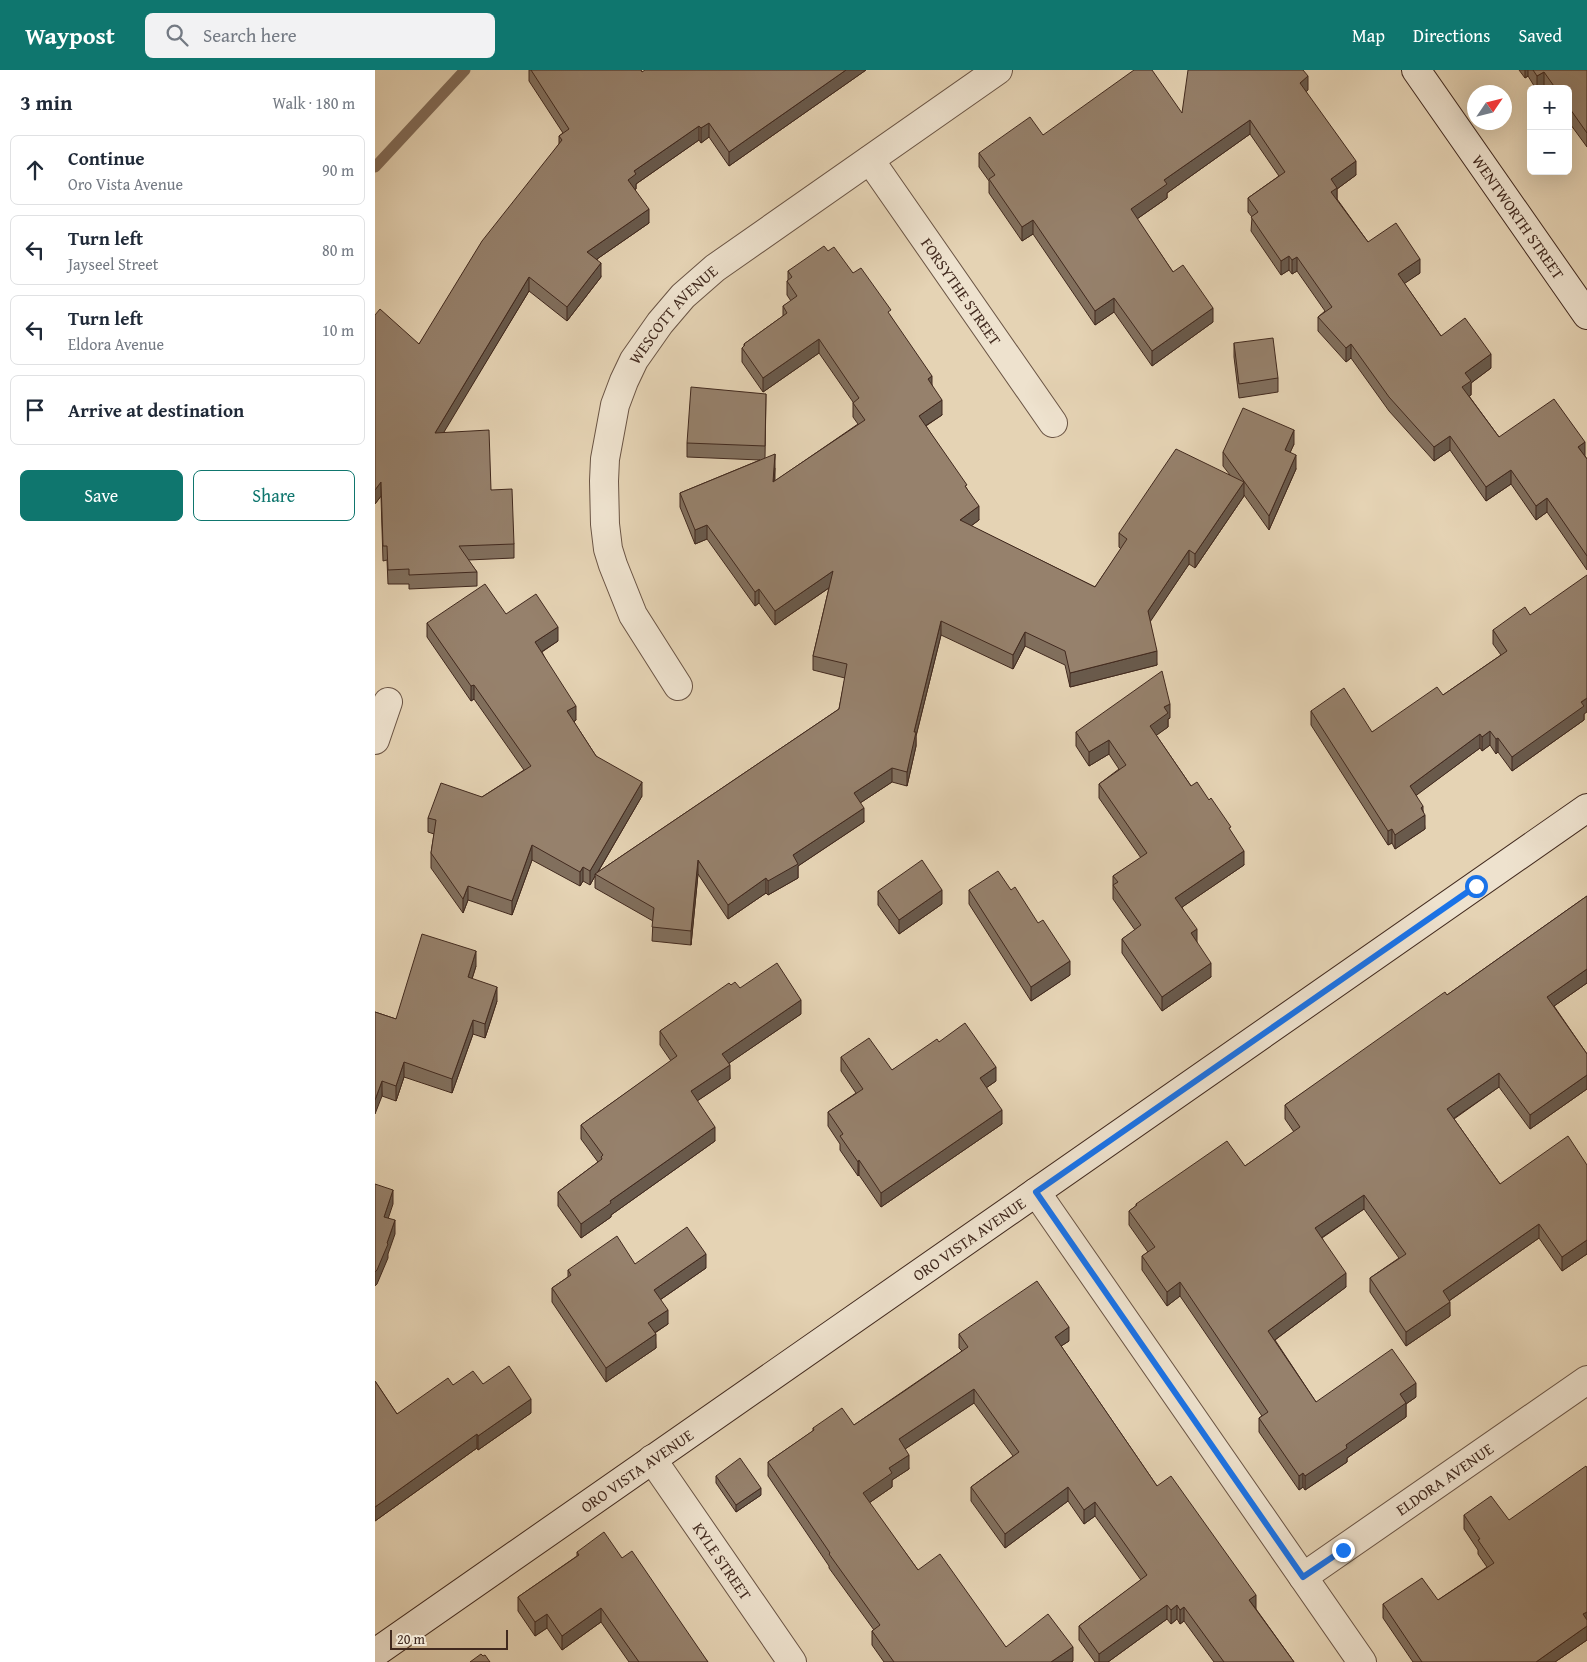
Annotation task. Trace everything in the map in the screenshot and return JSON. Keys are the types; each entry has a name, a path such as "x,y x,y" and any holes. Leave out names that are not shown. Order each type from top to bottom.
{"street":[{"name":"WESCOTT AVENUE","path":"678,686 633,615 608,549 605,524 604,482 608,441 615,405 634,360 660,323 683,296 715,268 998,70"},
{"name":"WENTWORTH STREET","path":"1416,70 1587,315"},
{"name":"FORSYTHE STREET","path":"870,160 1053,423"},
{"path":"375,740 388,702"},
{"name":"ORO VISTA AVENUE","path":"375,1653 1587,808"},
{"path":"1036,1192 1362,1662"},
{"name":"ELDORA AVENUE","path":"1303,1577 1587,1380"},
{"name":"KYLE STREET","path":"652,1459 792,1662"}],"building":[{"path":"531,70 641,70 642,72 645,70 846,70 729,152 709,123 701,128 699,126 634,171 636,174 628,180 649,209 587,252 601,263 567,307 529,277 435,433 489,430 491,490 512,489 514,544 459,546 477,572 409,575 409,569 388,570 387,546 383,546 381,482 375,490 375,315 380,309 419,344 482,241 562,140 559,136 569,129"},
{"path":"1134,70 1152,70 1182,113 1188,70 1303,70 1308,76 1300,83 1356,161 1331,179 1337,188 1331,192 1368,242 1396,223 1420,259 1398,274 1441,336 1465,318 1491,354 1465,373 1471,381 1462,387 1499,437 1554,399 1585,442 1578,447 1587,459 1587,556 1547,498 1536,506 1511,470 1486,487 1450,436 1434,447 1389,397 1351,344 1346,348 1318,317 1332,307 1297,257 1292,260 1289,256 1281,261 1251,217 1258,212 1248,198 1285,172 1250,120 1164,180 1167,184 1131,209 1173,272 1183,265 1213,308 1152,351 1114,298 1095,311 1033,220 1022,227 989,179 995,175 979,153 1030,117 1043,135"},
{"path":"1533,70 1587,70 1587,133 1572,112 1572,85 1553,85 1544,72 1537,76"},
{"path":"824,246 828,251 834,247 853,273 861,268 891,310 888,312 932,376 928,379 942,400 919,416 967,485 965,486 979,506 960,520 1095,587 1127,539 1119,533 1176,449 1244,482 1195,554 1189,550 1148,611 1157,651 1070,673 1065,651 1025,632 1013,655 941,621 914,732 916,732 907,772 892,768 854,793 864,808 793,855 798,864 768,881 766,878 728,905 698,860 691,931 652,927 654,908 595,874 839,709 847,664 813,656 833,571 775,611 759,589 755,592 707,525 695,530 680,493 775,454 773,482 865,420 853,403 859,398 819,339 763,378 742,348 744,344 787,313 783,306 797,296 787,281 792,277 788,271"},
{"path":"1273,338 1278,378 1239,384 1234,343"},
{"path":"691,387 766,394 765,446 687,443"},
{"path":"1243,408 1294,430 1285,450 1296,455 1269,516 1223,452"},
{"path":"1587,575 1587,698 1581,702 1584,706 1512,757 1498,738 1496,739 1490,731 1482,737 1480,734 1410,786 1423,806 1421,808 1425,815 1395,835 1392,829 1388,831 1311,711 1344,688 1372,732 1437,687 1443,695 1507,651 1493,630 1525,607 1530,615"},
{"path":"485,584 506,614 536,594 558,627 535,642 576,706 567,711 596,756 642,782 590,871 583,867 580,872 532,845 512,901 468,886 463,899 431,853 436,820 428,818 441,783 482,797 531,766 474,685 471,686 427,623"},
{"path":"1162,671 1170,704 1164,707 1168,713 1150,726 1191,786 1197,782 1209,800 1211,798 1231,827 1229,828 1244,851 1175,898 1197,929 1191,933 1211,963 1162,997 1122,939 1141,925 1113,885 1118,882 1113,876 1147,853 1099,784 1126,765 1109,740 1089,752 1076,732"},
{"path":"922,860 942,890 899,920 878,891"},
{"path":"998,871 1011,890 1015,887 1038,923 1043,920 1070,961 1031,987 969,890"},
{"path":"1587,896 1587,969 1547,997 1587,1054 1587,1075 1530,1115 1499,1073 1447,1109 1500,1184 1568,1136 1587,1165 1587,1240 1562,1257 1539,1224 1443,1291 1450,1302 1406,1332 1370,1278 1406,1254 1364,1195 1315,1228 1346,1273 1268,1331 1316,1402 1392,1349 1416,1383 1400,1394 1406,1403 1346,1445 1347,1448 1305,1476 1303,1473 1299,1476 1259,1418 1268,1412 1180,1282 1167,1292 1142,1256 1155,1247 1129,1211 1136,1204 1227,1141 1245,1166 1300,1127 1285,1105 1442,994 1445,992 1447,995"},
{"path":"422,934 476,951 468,977 497,987 485,1024 473,1020 452,1079 404,1062 396,1086 382,1081 375,1100 375,1012 396,1019"},
{"path":"777,963 801,1000 722,1054 730,1065 691,1091 715,1127 610,1201 611,1203 581,1224 558,1192 602,1159 603,1155 581,1125 677,1056 660,1031 729,983 731,985 735,982 740,988"},
{"path":"965,1023 996,1067 980,1078 1002,1110 881,1193 840,1136 843,1134 828,1112 863,1089 841,1057 869,1038 892,1070 937,1039 939,1042"},
{"path":"375,1184 393,1190 384,1217 395,1220 388,1244 375,1272"},
{"path":"687,1227 706,1254 654,1290 668,1310 648,1323 656,1334 606,1368 552,1288 571,1275 568,1270 617,1236 635,1264"},
{"path":"1037,1281 1069,1327 1055,1337 1157,1486 1171,1476 1256,1595 1249,1600 1294,1662 1224,1662 1184,1607 1180,1610 1177,1605 1171,1610 1167,1605 1099,1654 1079,1626 1147,1575 1095,1502 1084,1510 1068,1487 1005,1534 971,1487 1019,1452 974,1389 899,1439 909,1455 889,1468 892,1473 863,1493 918,1570 940,1554 1006,1647 1048,1614 1073,1647 1051,1662 894,1662 872,1631 880,1625 829,1554 768,1462 842,1408 854,1425 968,1347 959,1334"},
{"path":"509,1366 531,1399 478,1436 477,1434 375,1507 375,1381 397,1414 448,1378 453,1385 473,1371 483,1384"},
{"path":"740,1458 761,1488 736,1505 716,1476"},
{"path":"1586,1466 1587,1612 1583,1614 1587,1620 1587,1626 1536,1662 1422,1662 1383,1604 1422,1578 1438,1600 1494,1563 1464,1515 1491,1496 1509,1520"},
{"path":"604,1532 622,1558 632,1551 708,1662 639,1662 601,1608 562,1636 547,1614 535,1622 518,1597 579,1555 577,1552"},
{"path":"481,1654 485,1655 490,1662 470,1662"}],"waterway":[{"path":"375,167 465,70"}],"route":[{"path":"1343,1550 1303,1577 1036,1192 1476,886"}]}
